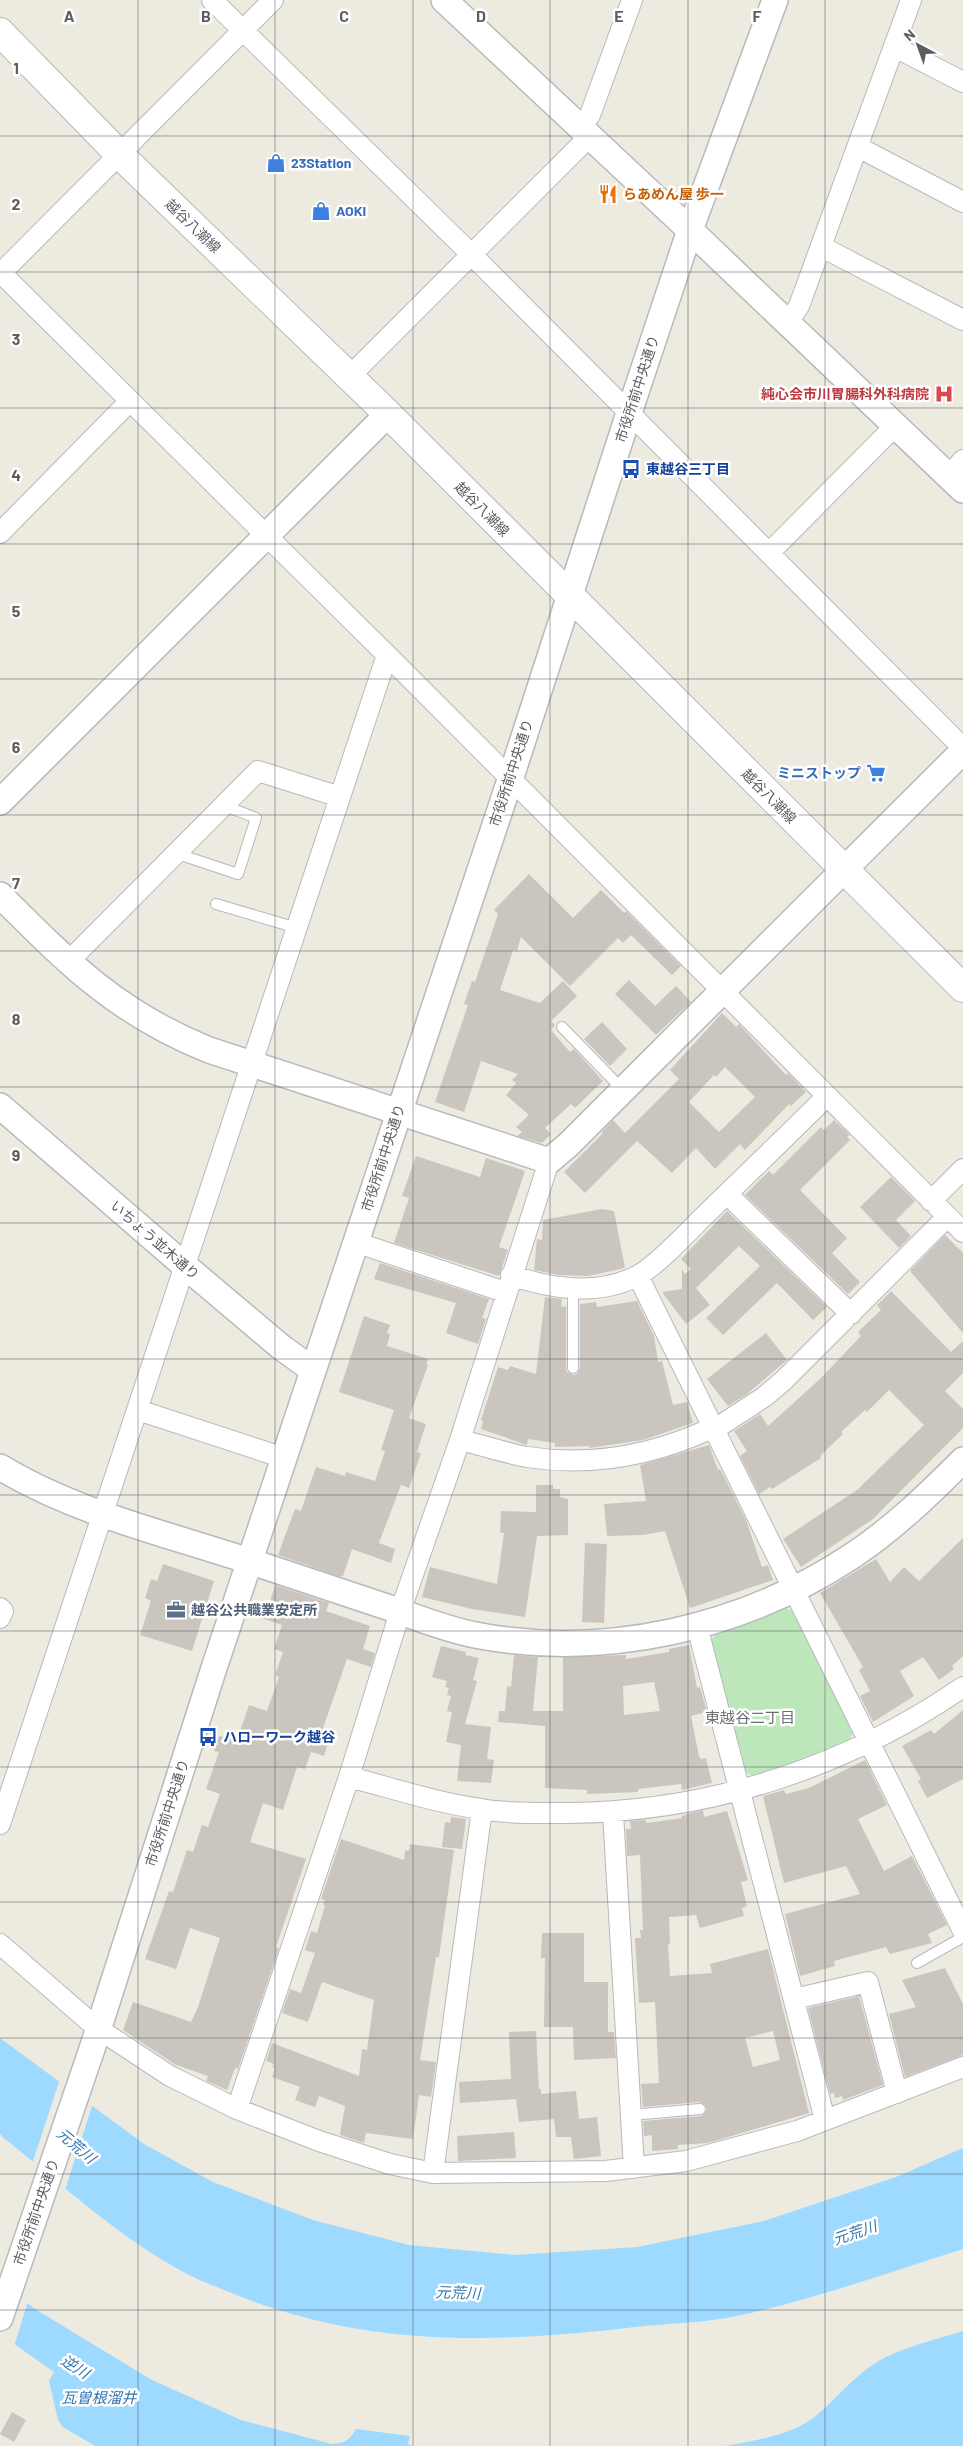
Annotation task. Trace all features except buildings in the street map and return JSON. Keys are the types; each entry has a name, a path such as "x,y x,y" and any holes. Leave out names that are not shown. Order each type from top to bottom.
{"main road":[{"name":"越谷八潮線","path":"0,32 120,154 388,414 568,596 963,988"}],"street":[{"path":"212,0 472,255 963,748"},
{"path":"273,0 0,273 387,655 963,1232"},
{"path":"444,0 690,230 894,427 958,476"},
{"path":"349,376 472,255 585,133 632,0"},
{"name":"市役所前中央通り","path":"0,2318 94,2038 355,1242 510,780 568,596 690,230 774,0"},
{"path":"787,324 799,306 822,247 911,0"},
{"path":"895,47 963,82"},
{"path":"858,147 963,202"},
{"path":"822,247 963,320"},
{"path":"0,533 130,401"},
{"path":"0,802 388,414"},
{"path":"769,553 894,427"},
{"path":"0,1824 387,655"},
{"path":"237,2109 349,1777 400,1612 460,1440 508,1284 549,1160 568,1145 963,751"},
{"path":"68,962 174,853 258,771 340,797"},
{"path":"0,895 68,962 110,997 134,1014 176,1036 252,1064 549,1160"},
{"path":"355,1242 508,1284 535,1284 574,1288 603,1286 638,1276 676,1244 827,1096"},
{"name":"いちょう並木通り","path":"0,1106 185,1266 280,1346 313,1370"},
{"path":"931,1201 963,1169"},
{"path":"727,1194 850,1314"},
{"path":"460,1440 525,1456 561,1461 594,1460 665,1448 714,1428 758,1402 783,1381 948,1217"},
{"path":"638,1276 963,1931"},
{"path":"138,1410 284,1458"},
{"path":"0,1467 52,1495 432,1624 475,1635 543,1643 623,1640 697,1626 754,1608 794,1590 852,1557 891,1528 963,1460"},
{"path":"0,1608 4,1611 0,1618"},
{"path":"697,1626 825,2120"},
{"path":"349,1777 482,1809 547,1813 613,1813 693,1801 739,1790 830,1760 870,1743 963,1687"},
{"path":"433,2173 482,1809"},
{"path":"613,1813 634,2168"},
{"path":"0,1944 94,2038 237,2109 390,2164 433,2173 538,2172 634,2168 686,2161 755,2144 825,2120 963,2067"},
{"path":"794,1999 868,1982 897,2093"}],"lane":[{"path":"174,853 238,874 256,818 224,805"},
{"path":"216,904 297,928"},
{"path":"562,1027 623,1090"},
{"path":"573,1368 574,1288"},
{"path":"916,1962 963,1937"},
{"path":"631,2115 700,2109"}],"green space":[{"path":"783,1607 796,1612 854,1730 849,1742 756,1778 743,1770 709,1642 718,1632"}],"water":[{"name":"元荒川","path":"0,2038 144,2144 213,2182 313,2220 409,2245 515,2255 637,2247 764,2221 896,2177 963,2148 963,2249 801,2300 734,2317 709,2321 539,2336 487,2338 436,2337 386,2333 335,2325 285,2312 196,2279 142,2247 118,2230 5,2139 0,2134"},
{"name":"瓦曽根溜井","path":"0,2285 40,2312 152,2380 241,2420 332,2444 347,2440 356,2429 410,2436 408,2444 412,2446 95,2446 63,2427 58,2420 49,2381 54,2372 0,2334"},
{"path":"963,2331 963,2446 725,2446 773,2436 796,2428 817,2415 853,2380 877,2362 907,2348"}],"pier":[{"path":"60,2079 93,2103 65,2190 32,2164"},
{"path":"0,2282 28,2301 14,2347 0,2337"}],"place":[{"name":"23Station","path":"276,163"},
{"name":"らあめん屋 歩一","path":"608,194"},
{"name":"AOKI","path":"321,211"},
{"name":"純心会市川胃腸科外科病院","path":"944,394"},
{"name":"東越谷三丁目","path":"631,469"},
{"name":"ミニストップ","path":"876,773"},
{"name":"越谷公共職業安定所","path":"176,1610"},
{"name":"ハローワーク越谷","path":"208,1737"}],"district":[{"name":"東越谷二丁目","path":"750,1718"}],"water label":[{"name":"逆川","path":"75,2367"}]}
